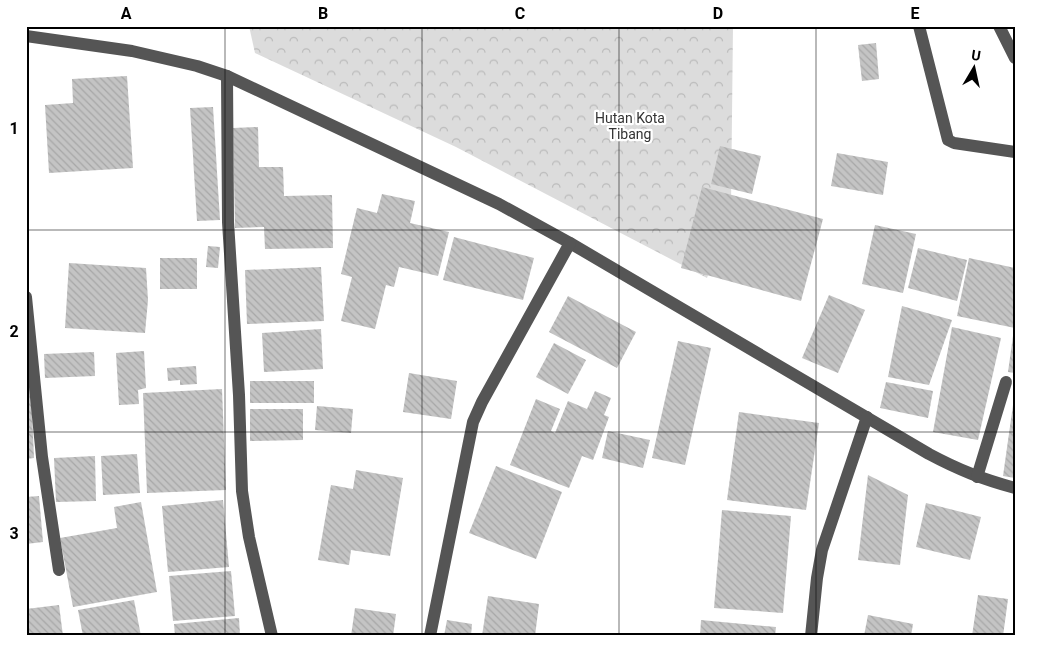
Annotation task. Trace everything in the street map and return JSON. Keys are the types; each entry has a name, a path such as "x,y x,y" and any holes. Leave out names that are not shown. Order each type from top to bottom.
{"street":[{"path":"919,26 948,140 954,143 1015,152"},
{"path":"999,26 1015,58"},
{"path":"26,36 132,51 197,66 227,76 490,200 570,243 954,468 1015,488"},
{"path":"227,76 228,222 239,395 242,491 249,537 272,636"},
{"path":"430,636 467,444 473,422 482,402 570,243"},
{"path":"26,297 42,457 59,570"},
{"path":"977,477 1006,382"},
{"path":"811,636 822,550 867,417"}],"green space":[{"name":"Hutan Kota Tibang","path":"249,26 733,26 731,206 707,278 456,147 255,53"}],"building":[{"path":"876,43 879,79 862,81 858,45"},
{"path":"127,76 133,168 49,173 45,105 73,103 72,79"},
{"path":"213,107 220,220 197,221 190,108"},
{"path":"258,127 259,167 283,167 284,196 332,195 333,248 265,249 264,227 235,228 233,128"},
{"path":"720,146 761,156 752,194 711,184"},
{"path":"837,153 888,162 883,195 831,186"},
{"path":"702,187 823,219 801,301 681,268"},
{"path":"382,194 415,201 410,223 449,232 438,276 399,267 394,287 386,285 375,329 341,321 352,277 341,274 357,208 377,213"},
{"path":"875,225 916,234 903,293 862,284"},
{"path":"454,237 534,258 523,300 443,280"},
{"path":"208,246 220,247 218,268 206,267"},
{"path":"918,248 967,260 957,301 908,288"},
{"path":"160,258 197,258 197,289 160,289"},
{"path":"969,258 1015,268 1015,328 957,316"},
{"path":"69,263 146,268 148,300 145,333 65,328"},
{"path":"321,267 324,321 247,324 245,270"},
{"path":"829,295 865,310 838,373 802,358"},
{"path":"568,296 636,332 617,368 549,332"},
{"path":"902,306 952,320 929,385 888,377"},
{"path":"952,327 1001,338 978,440 933,432"},
{"path":"321,329 323,369 264,372 262,333"},
{"path":"1013,336 1015,336 1015,373 1008,372"},
{"path":"678,341 711,348 685,465 652,458"},
{"path":"554,343 586,360 568,394 536,377"},
{"path":"144,351 146,388 138,390 139,404 119,405 116,353"},
{"path":"94,352 95,376 45,378 44,354"},
{"path":"196,366 197,384 180,385 180,380 168,381 167,368"},
{"path":"409,373 457,381 451,419 403,412"},
{"path":"250,381 314,381 314,403 250,403"},
{"path":"886,382 933,391 928,418 880,408"},
{"path":"26,387 31,387 34,458 26,459"},
{"path":"222,389 226,490 147,493 143,393"},
{"path":"595,391 611,398 604,415 609,417 593,460 582,456 569,488 510,465 536,399 560,409 551,431 555,433 568,401 587,409"},
{"path":"1015,398 1015,478 1003,476"},
{"path":"317,406 353,409 351,433 315,430"},
{"path":"250,409 303,409 303,440 250,441"},
{"path":"739,412 819,423 806,510 727,500"},
{"path":"608,431 650,440 643,468 602,458"},
{"path":"137,454 140,493 103,495 101,456"},
{"path":"95,456 96,501 56,502 54,458"},
{"path":"496,466 562,492 536,559 469,533"},
{"path":"356,470 403,478 390,556 351,550 349,565 318,560 331,485 353,489"},
{"path":"868,475 908,495 900,565 858,560"},
{"path":"39,496 43,542 26,544 26,497"},
{"path":"223,500 229,567 168,572 162,506"},
{"path":"141,502 157,592 73,607 60,538 117,528 114,507"},
{"path":"926,503 981,517 970,560 916,547"},
{"path":"722,510 791,516 783,613 714,608"},
{"path":"231,571 235,616 173,621 169,576"},
{"path":"978,595 1008,599 1003,636 972,636"},
{"path":"488,596 539,604 535,636 482,636"},
{"path":"134,600 141,636 83,636 78,610"},
{"path":"59,605 63,636 26,636 26,609"},
{"path":"355,608 396,614 393,636 351,636"},
{"path":"868,615 913,624 911,636 864,636"},
{"path":"239,618 240,636 175,636 174,624"},
{"path":"447,620 472,624 471,636 444,636"},
{"path":"701,620 776,627 775,636 700,636"}]}
